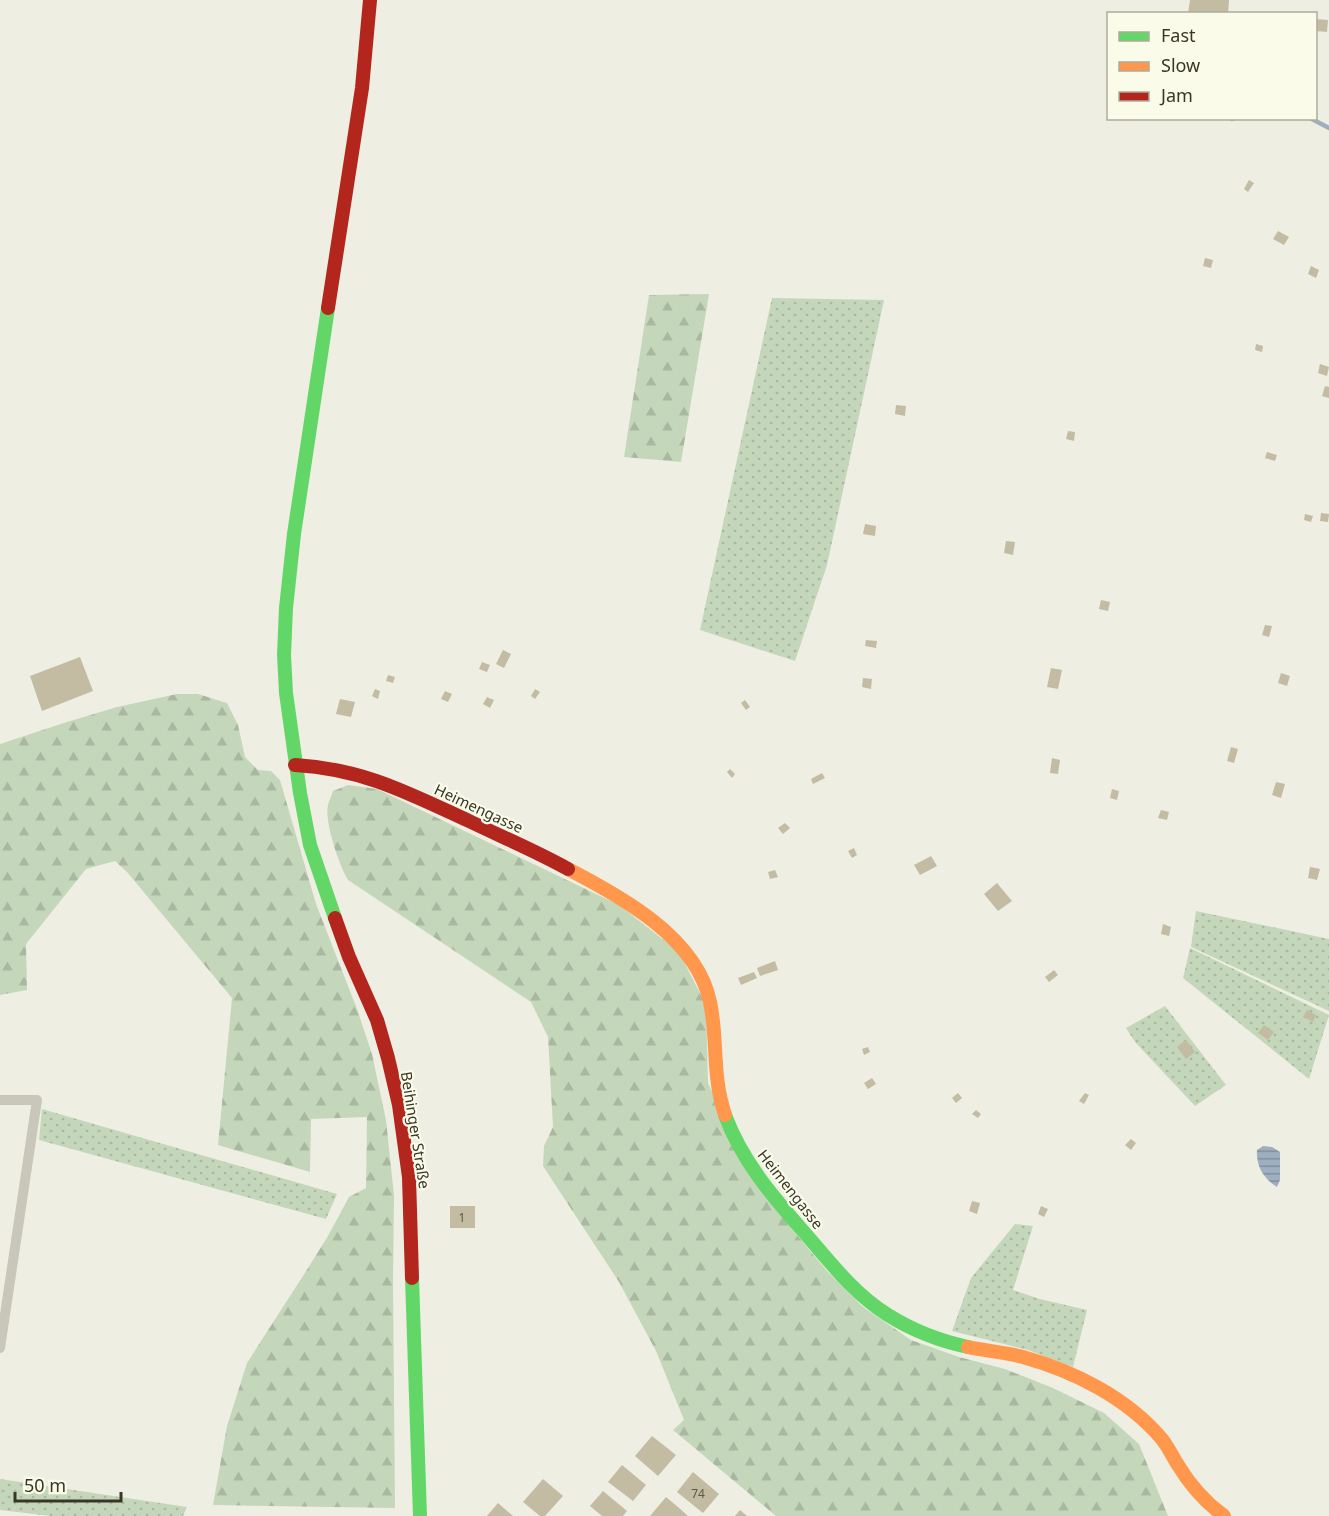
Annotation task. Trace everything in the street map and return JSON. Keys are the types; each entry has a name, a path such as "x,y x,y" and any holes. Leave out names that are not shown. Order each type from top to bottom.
{"main road":[{"name":"Beihinger Straße","path":"371,2 362,88 297,512 286,608 284,655 295,765 310,845 350,957 376,1020 399,1105 409,1178 420,1516"},
{"name":"Heimengasse","path":"295,765 326,767 363,776 396,788 566,867 626,901 660,927 676,942 696,967 709,996 721,1101 732,1132 750,1168 827,1259 864,1298 908,1326 944,1340 970,1348 1031,1359 1098,1388 1131,1409 1160,1437 1190,1484 1224,1516"}],"street":[{"path":"0,1100 37,1100 0,1348"}],"green space":[{"path":"709,294 681,462 624,457 649,295"},
{"path":"772,298 884,300 827,565 795,661 700,630"},
{"path":"177,694 198,694 227,703 238,725 245,757 258,770 271,771 280,780 316,904 372,1054 386,1120 394,1196 395,1508 213,1505 227,1426 247,1363 328,1236 349,1197 366,1188 367,1117 311,1119 310,1172 218,1145 232,998 127,872 115,861 86,869 26,944 27,990 0,995 0,744 117,707"},
{"path":"348,785 377,789 619,905 679,952 706,1005 708,1083 746,1167 792,1229 827,1271 863,1307 911,1340 959,1357 1005,1369 1053,1388 1104,1413 1139,1444 1168,1516 776,1516 673,1430 684,1420 656,1351 619,1282 543,1166 544,1146 553,1127 548,1037 531,1002 348,880 333,843 327,812 333,791"},
{"path":"1196,911 1329,939 1329,1011 1191,947"},
{"path":"1190,948 1329,1015 1309,1079 1183,978"},
{"path":"1165,1006 1226,1085 1195,1106 1135,1042 1126,1028"},
{"path":"42,1109 337,1194 326,1219 39,1140"},
{"path":"1015,1224 1033,1226 1013,1290 1087,1310 1073,1367 1028,1350 952,1331 971,1278"},
{"path":"0,1479 187,1507 183,1516 51,1516 0,1510"}],"water":[{"path":"1263,1146 1272,1147 1280,1152 1280,1180 1277,1187 1264,1176 1259,1166 1257,1150"}],"building":[{"path":"1190,0 1229,0 1228,12 1188,12"},
{"path":"1317,19 1328,20 1327,32 1317,31"},
{"path":"1249,180 1254,183 1248,192 1244,189"},
{"path":"1278,231 1289,237 1284,245 1273,239"},
{"path":"1205,258 1213,260 1211,268 1203,266"},
{"path":"1311,266 1319,270 1316,278 1308,274"},
{"path":"1256,344 1263,346 1262,352 1255,350"},
{"path":"1320,364 1329,367 1327,376 1318,373"},
{"path":"1325,386 1329,387 1329,398 1322,396"},
{"path":"896,405 906,406 905,416 895,414"},
{"path":"1068,431 1075,432 1074,441 1066,439"},
{"path":"1267,452 1277,455 1275,461 1265,458"},
{"path":"1321,513 1329,514 1328,522 1320,521"},
{"path":"1305,514 1313,516 1311,522 1304,520"},
{"path":"865,524 876,526 875,536 863,534"},
{"path":"1006,541 1015,542 1013,555 1004,553"},
{"path":"1101,600 1110,602 1108,611 1099,609"},
{"path":"1265,625 1272,626 1269,637 1262,635"},
{"path":"866,640 877,641 876,648 865,646"},
{"path":"503,650 511,654 504,668 496,664"},
{"path":"80,657 93,691 42,711 30,676"},
{"path":"482,662 490,665 487,672 479,669"},
{"path":"1051,668 1062,670 1058,689 1047,687"},
{"path":"1281,673 1290,676 1287,686 1278,683"},
{"path":"388,675 395,677 393,683 386,681"},
{"path":"863,678 872,679 871,689 862,687"},
{"path":"375,689 380,691 378,699 372,696"},
{"path":"535,689 540,692 535,699 531,696"},
{"path":"445,691 452,694 448,702 441,699"},
{"path":"487,697 494,700 490,708 483,704"},
{"path":"340,699 355,702 351,717 336,714"},
{"path":"745,700 750,707 746,710 741,703"},
{"path":"1231,747 1238,749 1234,763 1227,761"},
{"path":"1052,758 1060,760 1058,774 1050,773"},
{"path":"730,769 735,774 732,778 727,772"},
{"path":"822,773 825,778 813,784 811,779"},
{"path":"1276,782 1285,784 1281,798 1272,795"},
{"path":"1112,789 1119,791 1117,800 1110,798"},
{"path":"1161,810 1169,812 1167,820 1158,818"},
{"path":"785,823 790,828 783,834 778,828"},
{"path":"854,848 857,855 852,858 848,851"},
{"path":"931,856 937,866 920,875 914,865"},
{"path":"1310,867 1320,869 1317,880 1308,878"},
{"path":"775,870 778,877 770,879 768,872"},
{"path":"997,883 1012,901 998,911 984,894"},
{"path":"1163,924 1171,927 1169,936 1161,934"},
{"path":"775,961 778,970 760,976 757,968"},
{"path":"1054,970 1058,975 1049,982 1045,977"},
{"path":"754,972 757,978 741,985 738,978"},
{"path":"1307,1010 1316,1015 1313,1022 1303,1017"},
{"path":"1264,1025 1274,1032 1268,1040 1258,1033"},
{"path":"1186,1040 1195,1052 1186,1059 1177,1047"},
{"path":"868,1047 870,1052 864,1055 862,1049"},
{"path":"872,1078 876,1084 868,1089 864,1083"},
{"path":"958,1093 962,1098 956,1103 952,1098"},
{"path":"1085,1093 1089,1095 1084,1104 1079,1101"},
{"path":"976,1110 981,1114 978,1118 972,1114"},
{"path":"1131,1139 1136,1143 1131,1150 1125,1145"},
{"path":"972,1201 980,1203 977,1214 969,1211"},
{"path":"450,1206 475,1206 475,1228 450,1228"},
{"path":"1041,1206 1048,1209 1044,1217 1038,1214"},
{"path":"652,1436 676,1455 658,1476 635,1456"},
{"path":"622,1465 646,1485 633,1501 608,1482"},
{"path":"693,1472 719,1494 703,1513 677,1492"},
{"path":"543,1479 563,1496 545,1516 540,1516 523,1502"},
{"path":"603,1491 627,1511 623,1516 602,1516 590,1506"},
{"path":"666,1497 678,1507 688,1516 650,1516"},
{"path":"498,1503 513,1516 487,1516"},
{"path":"740,1510 747,1516 735,1516"}],"waterway":[{"path":"1314,120 1329,128"}],"traffic: fast":[{"path":"328,308 294,534 286,608 284,655 286,693 310,845 335,918"},
{"path":"725,1115 741,1150 762,1181 856,1290 888,1315 916,1330 968,1347"},
{"path":"412,1278 420,1516"}],"traffic: slow":[{"path":"568,869 611,893 654,922 674,939 690,958 702,979 710,1002 718,1088 725,1115"},
{"path":"968,1347 1016,1355 1042,1363 1098,1387 1115,1398 1147,1423 1161,1438 1193,1486 1210,1505 1224,1516"}],"traffic: jam":[{"path":"328,308 362,88 370,0"},
{"path":"295,765 320,767 385,784 426,801 568,869"},
{"path":"335,918 349,957 377,1020 399,1105 409,1177 412,1278"}]}
